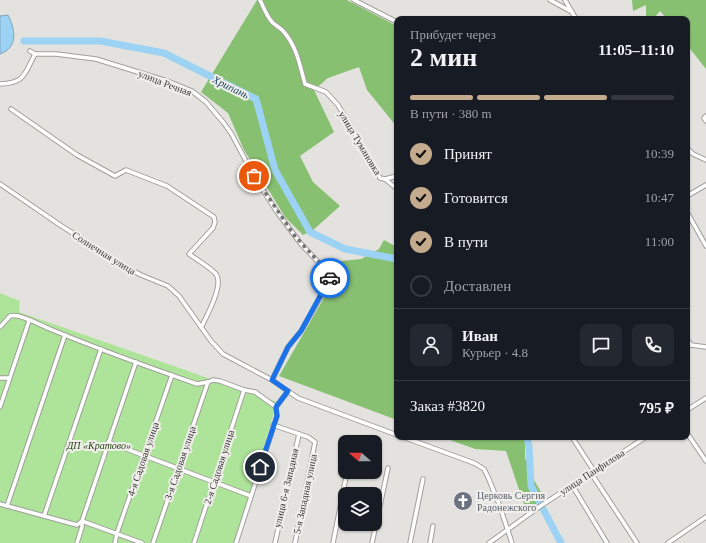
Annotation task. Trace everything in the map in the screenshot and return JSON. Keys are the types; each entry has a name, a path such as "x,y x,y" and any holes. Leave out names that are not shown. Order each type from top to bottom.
{"street":[{"name":"улица Тумановка","path":"260,0 264,10 273,23 283,30 298,55 305,84 326,92 338,105 380,178 385,179 394,186"},
{"path":"354,0 394,20"},
{"path":"550,0 572,12"},
{"path":"565,0 574,16"},
{"path":"0,84 15,83 22,78 35,54 30,51"},
{"name":"улица Речная","path":"35,54 56,54 96,59 170,82 192,91 206,102 224,122 277,212 301,244 326,270 330,278 301,331 288,347 272,380"},
{"path":"11,109 77,155 115,176 126,170 167,186 214,217 215,222 213,228 189,254 216,274 219,280 215,296 202,326"},
{"path":"690,151 706,160"},
{"path":"385,179 394,177"},
{"name":"Солнечная улица","path":"0,184 126,268 168,286 179,296 223,354 272,380 298,398 394,434"},
{"path":"690,194 706,185"},
{"path":"690,217 706,246"},
{"path":"0,327 10,316 17,315 101,350 172,376 197,384 213,380 220,381 244,390 255,392 276,407"},
{"path":"0,407 29,321"},
{"path":"7,506 65,335"},
{"path":"690,344 691,345 706,347"},
{"path":"44,516 101,350"},
{"path":"77,543 82,527 82,521 136,362"},
{"name":"4-я Садовая улица","path":"115,543 117,533 172,376"},
{"path":"0,378 9,378"},
{"name":"3-я Садовая улица","path":"153,543 208,382"},
{"name":"2-я Садовая улица","path":"194,543 244,390"},
{"path":"236,543 277,416 276,407 288,391"},
{"path":"690,408 706,398"},
{"name":"5-я Западная улица","path":"273,425 311,438 314,440 315,444 295,543"},
{"name":"улица 6-я Западная","path":"275,543 299,434"},
{"path":"690,437 706,461"},
{"path":"411,440 480,466 484,469 493,489 512,543"},
{"path":"574,440 637,543"},
{"name":"улица Панфилова","path":"489,543 539,507 641,440"},
{"path":"108,442 178,467 251,496"},
{"path":"372,543 388,468"},
{"path":"333,543 346,479"},
{"path":"410,543 423,479"},
{"path":"572,485 607,543"},
{"path":"0,504 76,525 82,521"},
{"path":"668,543 706,517"},
{"path":"82,521 142,543"},
{"path":"430,543 433,526"}],"green space":[{"path":"257,0 347,0 394,24 394,123 367,90 359,67 328,78 314,90 334,132 300,156 313,182 340,206 312,231 303,235 285,217 244,150 228,113 201,92"},
{"path":"632,0 706,0 706,69 690,49 690,16 664,16 660,11 656,16 646,16 646,5 633,11"},
{"path":"384,240 394,245 394,419 279,376 337,275 332,262 361,259 379,249"},
{"name":"ДП «Кратово»","path":"0,293 20,301 19,312 277,402 235,543 0,543"},
{"path":"450,440 525,440 525,458 534,480 545,499 526,510 506,451 475,449"}],"water":[{"path":"8,15 14,32 13,42 6,51 0,54 0,16"}],"waterway":[{"name":"Хрипань","path":"24,41 100,41 164,53 256,99 275,170 310,232 345,249 394,258"},
{"name":"Хрипань","path":"528,440 531,486 561,543"}],"way so far":[{"path":"254,176 294,235 326,270 330,278"}],"place":[{"name":"Церковь Сергия Радонежского","path":"463,501"}],"route":[{"path":"260,467 277,416 276,407 288,391 272,380 288,347 301,331 330,278"}]}
